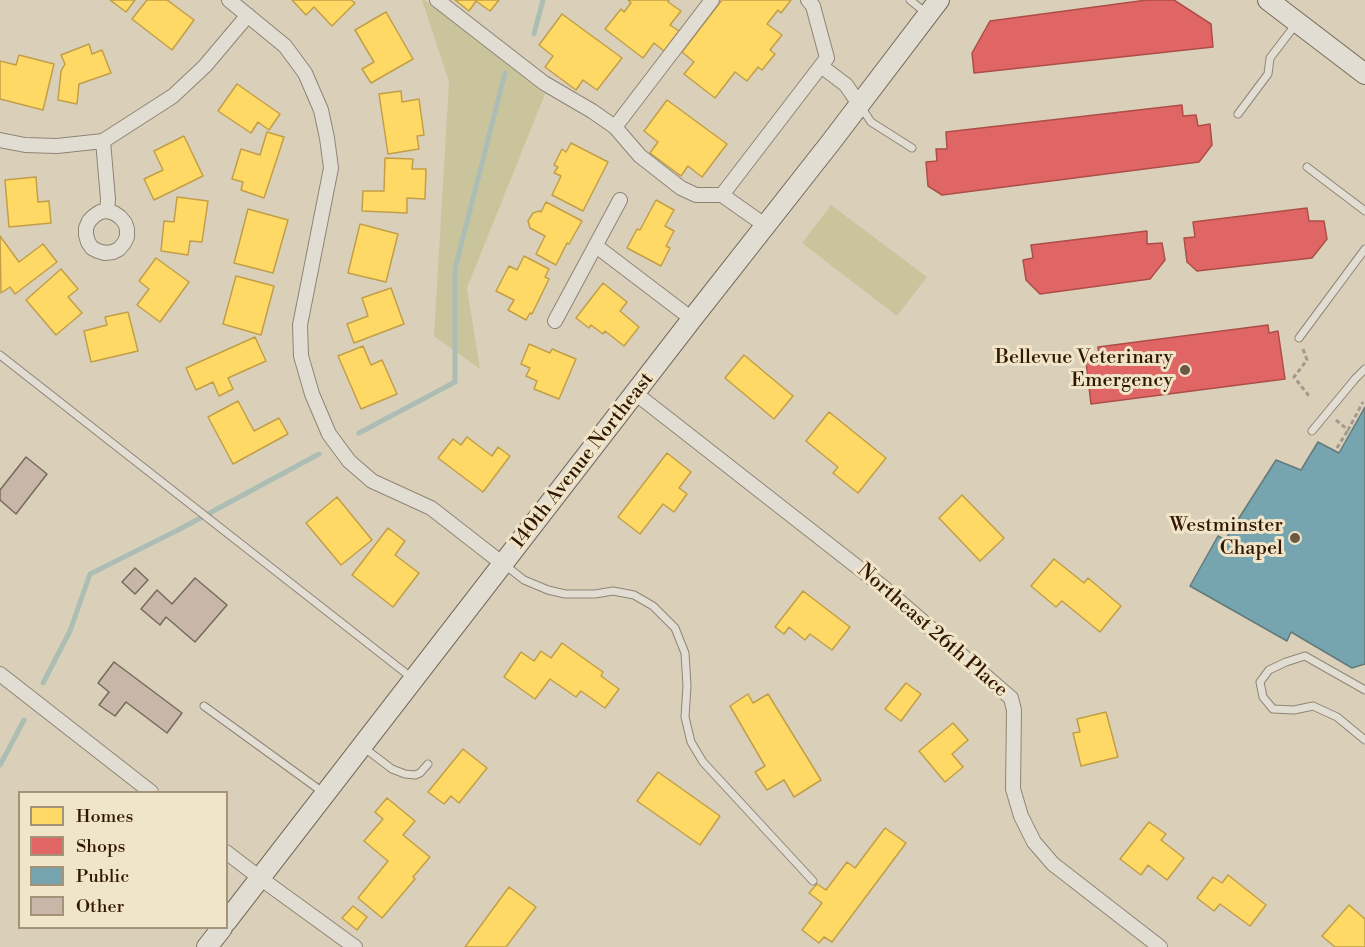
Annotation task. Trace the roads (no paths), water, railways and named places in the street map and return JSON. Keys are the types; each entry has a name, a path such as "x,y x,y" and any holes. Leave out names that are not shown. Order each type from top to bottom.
{"street":[{"path":"229,0 285,46 305,73 321,110 331,168 300,325 301,356 312,394 329,434 349,461 372,481 431,508 504,564"},
{"path":"437,0 544,83 615,126 640,156 681,188 696,195 722,195 766,226"},
{"path":"615,126 712,0"},
{"path":"722,195 827,58 813,6 808,0"},
{"path":"1269,0 1365,74"},
{"name":"140th Avenue Northeast","path":"228,919 934,7"},
{"path":"0,140 25,145 57,146 103,141 173,96 205,66 248,15"},
{"path":"820,66 846,85 859,104"},
{"path":"103,141 107,212"},
{"path":"555,321 620,200"},
{"path":"596,246 692,319"},
{"name":"Northeast 26th Place","path":"635,393 883,587 1011,698 1014,710 1013,789 1021,816 1034,842 1053,864 1160,947"},
{"path":"0,674 150,791"},
{"path":"228,854 355,947"},
{"path":"207,947 220,929"}],"lane":[{"path":"910,0 934,7"},
{"path":"1238,114 1268,74 1270,58 1297,22"},
{"path":"859,104 871,122 912,148"},
{"path":"1307,167 1365,211"},
{"path":"1299,339 1365,249"},
{"path":"0,355 414,680"},
{"path":"1312,431 1365,369"},
{"path":"504,564 524,580 548,590 565,594 595,594 613,591 634,595 653,606 675,628 685,653 687,686 685,717 691,742 703,762 813,881"},
{"path":"1365,690 1305,656 1269,670 1260,682 1263,697 1273,709 1294,710 1314,706 1337,717 1365,740"},
{"path":"204,706 326,794"},
{"path":"363,747 392,769 405,774 420,773 428,764"}],"waterway":[{"path":"534,34 543,0"},
{"path":"359,433 455,382 455,269 505,73"},
{"path":"43,683 70,631 90,574 180,529 319,454"},
{"path":"0,765 24,720"}],"place":[{"name":"Bellevue Veterinary Emergency","path":"1185,370"},
{"name":"Westminster Chapel","path":"1295,538"}]}
